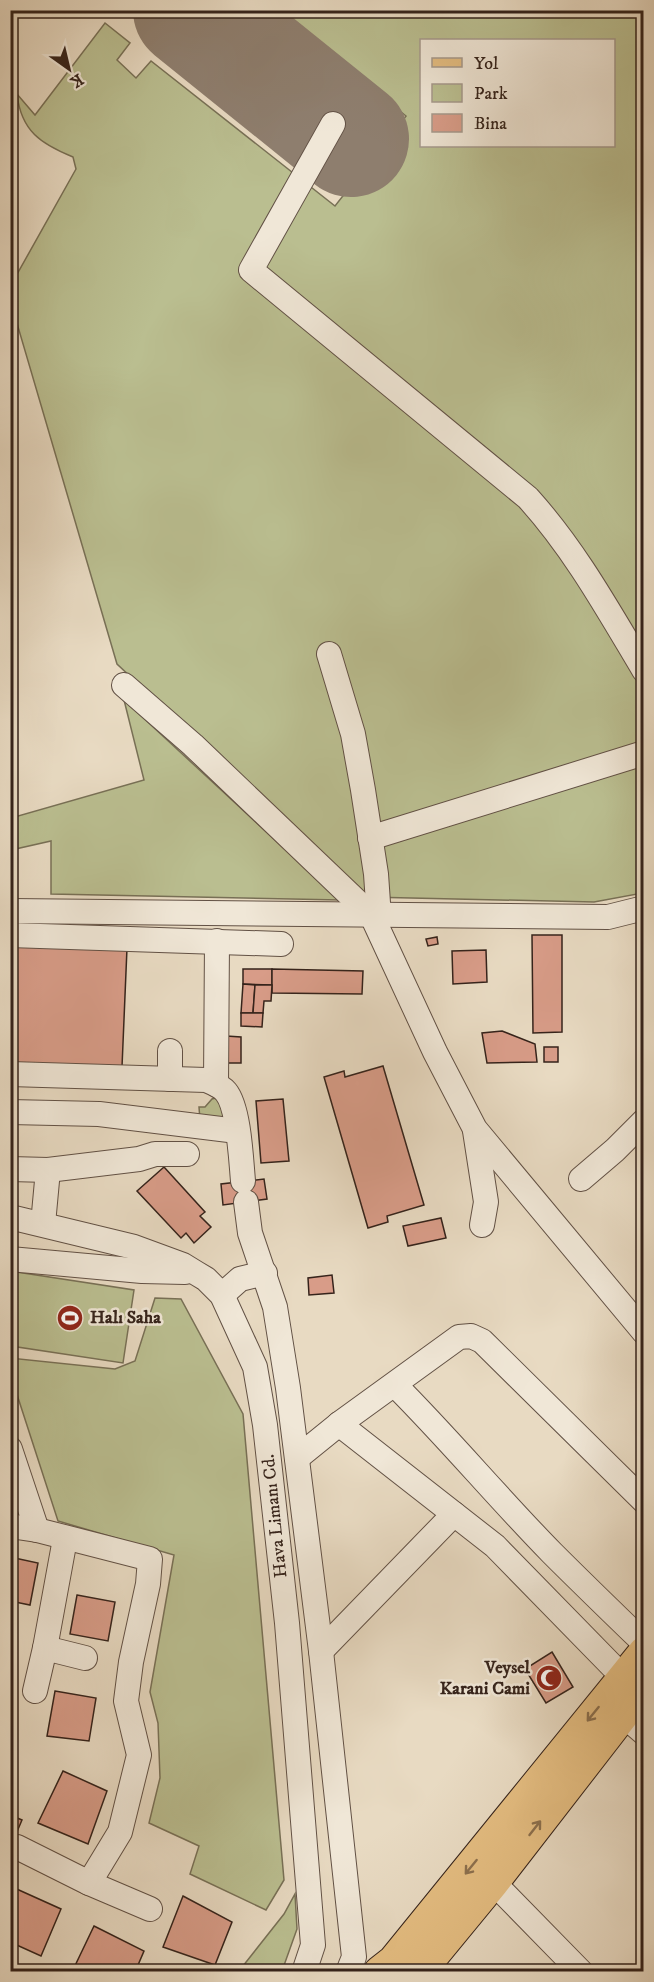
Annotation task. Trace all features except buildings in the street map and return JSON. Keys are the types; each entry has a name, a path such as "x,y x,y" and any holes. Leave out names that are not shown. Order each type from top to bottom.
{"main road":[{"path":"380,1971 394,1961 633,1682 644,1653"},
{"path":"419,1971 493,1882 633,1724 633,1682"}],"street":[{"path":"333,124 251,270 528,498 578,561 644,670"},
{"path":"329,654 353,734 376,874 378,903 372,916"},
{"path":"124,685 193,745 372,916 435,1052 475,1129 644,1332"},
{"path":"370,838 644,753"},
{"path":"10,911 608,917 644,908"},
{"path":"10,935 281,944"},
{"path":"10,1074 206,1080 216,1084 217,941"},
{"path":"170,1051 170,1079"},
{"name":"Hava Limanı Cd.","path":"216,1084 225,1090 234,1103 250,1233 275,1306 288,1388 321,1651 354,1957 348,1971"},
{"path":"10,1112 99,1114 237,1131"},
{"path":"581,1179 644,1121"},
{"path":"475,1129 486,1202 482,1225"},
{"path":"10,1169 48,1170 139,1159 155,1154 187,1154"},
{"path":"43,1224 48,1170"},
{"name":"Hava Limanı Cd.","path":"10,1216 134,1246 183,1265 206,1279 222,1295 255,1367 265,1425 287,1623 313,1945 304,1971"},
{"path":"10,1259 142,1271 196,1273"},
{"path":"222,1295 240,1279 265,1273"},
{"path":"297,1458 339,1424 459,1337 471,1336 482,1341 644,1501"},
{"path":"395,1385 553,1554 644,1643"},
{"path":"339,1424 495,1546 633,1682"},
{"path":"10,1449 36,1530"},
{"path":"321,1651 454,1514"},
{"path":"10,1526 36,1530 150,1559 148,1584 131,1662 126,1701 139,1755 120,1832 89,1883"},
{"path":"35,1691 65,1539"},
{"path":"45,1648 85,1658"},
{"path":"17,1847 89,1883 150,1909"},
{"path":"493,1882 581,1971"}],"green space":[{"path":"279,11 643,11 643,893 594,902 367,897 117,664 11,303 11,285 76,169 73,157 42,141 28,127 19,107 17,94 35,115 105,23 130,43 117,60 136,78 151,61 335,206 406,116"},
{"path":"124,700 340,900 51,894 51,841 11,850 11,818 144,780"},
{"path":"219,1097 229,1122 200,1120 199,1107 205,1107 212,1099"},
{"name":"Halı Saha","path":"10,1271 134,1290 123,1363 11,1346"},
{"path":"155,1298 181,1299 243,1414 284,1880 266,1910 190,1874 199,1846 149,1823 160,1778 158,1723 150,1692 174,1555 58,1521 11,1376 10,1358 115,1369 135,1361"},
{"path":"295,1894 297,1929 282,1971 239,1971 284,1914"}],"runway":[{"path":"191,10 351,139"}],"place":[{"name":"Halı Saha","path":"70,1318"},
{"name":"Veysel Karani Cami","path":"549,1678"}]}
